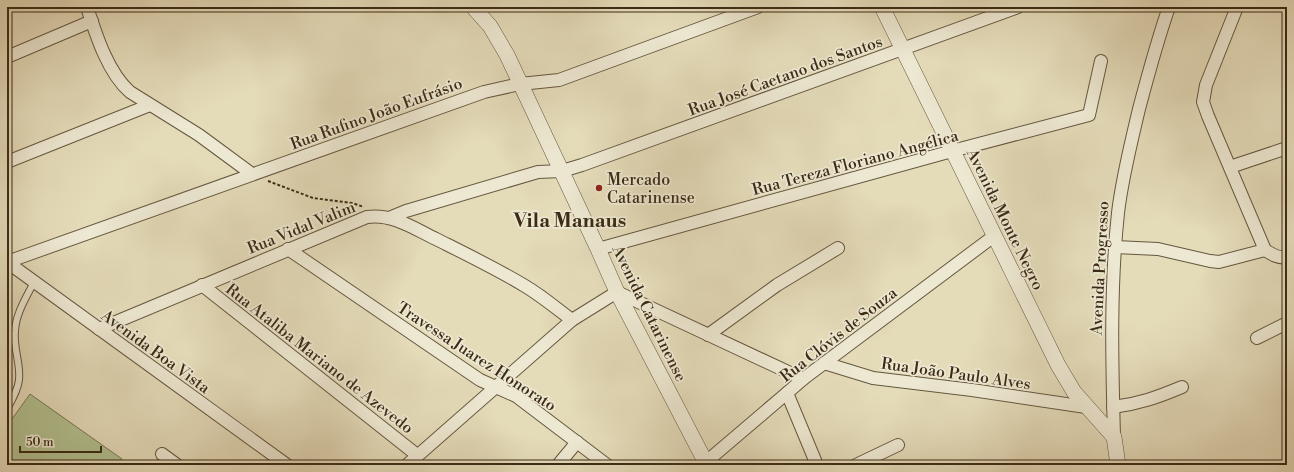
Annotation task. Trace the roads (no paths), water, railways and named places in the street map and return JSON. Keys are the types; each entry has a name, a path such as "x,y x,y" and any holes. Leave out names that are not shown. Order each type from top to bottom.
{"street":[{"path":"88,7 112,70 122,85 130,92 199,135 252,174"},
{"name":"Avenida Catarinense","path":"473,7 490,26 498,38 562,171 617,292 706,463"},
{"name":"Rua Rufino João Eufrásio","path":"7,262 484,92 520,84 559,80 758,7"},
{"name":"Avenida Monte Negro","path":"882,7 1058,365 1074,392 1114,437"},
{"name":"Rua José Caetano dos Santos","path":"389,218 406,211 538,172 562,171 582,165 1018,7"},
{"name":"Avenida Progresso","path":"1118,465 1114,437 1113,407 1115,247 1120,205 1134,129 1169,7"},
{"path":"1237,7 1212,69 1203,95 1203,102 1230,168 1269,253"},
{"path":"7,57 92,20"},
{"name":"Rua Tereza Floriano Angélica","path":"598,249 952,151 1090,115 1101,61"},
{"path":"7,162 150,104"},
{"path":"1230,168 1287,148"},
{"name":"Rua Vidal Valim","path":"99,329 367,216 389,218 417,229 503,273 533,291 572,320"},
{"name":"Rua Clóvis de Souza","path":"706,463 803,379 994,236"},
{"path":"1115,247 1158,249 1219,262 1269,253 1283,258 1287,257"},
{"path":"708,335 777,285 838,248"},
{"name":"Travessa Juarez Honorato","path":"288,249 480,380 516,396 607,465"},
{"name":"Avenida Boa Vista","path":"7,262 287,465"},
{"name":"Rua Ataliba Mariano de Azevedo","path":"202,285 417,455"},
{"path":"407,465 572,320 617,292 803,379"},
{"path":"1257,338 1287,323"},
{"name":"Rua João Paulo Alves","path":"824,363 873,378 952,387 1086,407"},
{"path":"1113,407 1132,405 1153,399 1182,387"},
{"path":"788,393 817,465"},
{"path":"558,465 577,442"},
{"path":"856,465 898,446"},
{"path":"162,454 176,465"}],"lane":[{"path":"7,409 17,388 19,380 14,342 16,322 20,310 34,282"}],"place":[{"name":"Mercado Catarinense","path":"599,188"}],"district":[{"name":"Vila Manaus","path":"570,220"}]}
